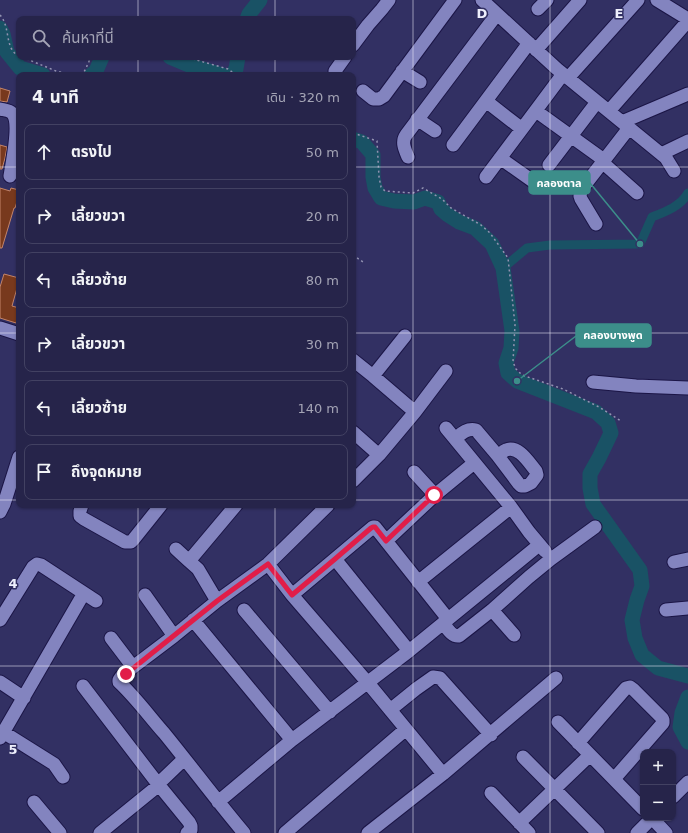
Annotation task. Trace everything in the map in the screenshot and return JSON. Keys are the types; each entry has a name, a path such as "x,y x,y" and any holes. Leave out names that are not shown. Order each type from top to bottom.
{"street":[{"path":"356,41 389,0"},
{"path":"363,90 373,99 376,100 382,98 455,0"},
{"path":"482,0 565,76 669,161 674,171"},
{"path":"453,145 486,101 532,47 580,0"},
{"path":"486,177 522,128 565,76 638,0"},
{"path":"609,111 688,20 657,0"},
{"path":"408,157 403,144 403,139 497,14"},
{"path":"335,71 342,60"},
{"path":"402,71 420,82"},
{"path":"596,224 581,199 580,196 582,188 603,161 625,125 688,94"},
{"path":"486,101 522,128"},
{"path":"549,165 597,102"},
{"path":"0,109 9,111 12,114 15,118 16,130"},
{"path":"536,111 603,161 637,193"},
{"path":"417,119 436,131"},
{"path":"661,154 688,141"},
{"path":"10,176 16,147"},
{"path":"500,158 534,182"},
{"path":"0,328 16,333"},
{"path":"373,376 405,336"},
{"path":"356,363 415,412"},
{"path":"356,478 379,455 415,412 446,371"},
{"path":"593,382 630,386 688,388"},
{"path":"446,428 511,507 551,559"},
{"path":"455,439 465,431 471,429 476,430 498,456"},
{"path":"356,435 379,455"},
{"path":"386,541 434,495 474,463"},
{"path":"0,512 16,466"},
{"path":"414,472 434,495"},
{"path":"418,582 511,507"},
{"path":"81,508 80,516 125,542 131,542 133,540 159,508"},
{"path":"189,561 233,508"},
{"path":"244,833 120,682 120,680 121,677 133,667 217,601 268,564 325,508"},
{"path":"292,595 373,527 375,527 418,582 446,621 453,635 456,637 492,610 551,559 595,527"},
{"path":"218,802 292,740 409,651 539,545"},
{"path":"176,549 198,569 217,601"},
{"path":"335,559 409,651"},
{"path":"674,562 688,559"},
{"path":"0,620 33,567 38,564 41,564 96,601"},
{"path":"268,564 292,595 368,683 443,774"},
{"path":"63,777 54,764 2,735 84,593"},
{"path":"144,595 174,636"},
{"path":"666,610 688,608"},
{"path":"244,610 330,712"},
{"path":"492,610 514,635"},
{"path":"193,620 292,740"},
{"path":"111,638 133,667"},
{"path":"390,710 416,689 433,678 440,678 491,735"},
{"path":"368,833 491,735 556,678"},
{"path":"0,682 24,698"},
{"path":"83,686 159,785 190,822 191,826 188,833"},
{"path":"578,742 626,688 630,687 634,690 662,718 663,723 614,779"},
{"path":"558,722 640,806"},
{"path":"286,833 406,729"},
{"path":"520,823 590,755"},
{"path":"523,757 598,833"},
{"path":"100,833 159,785 184,759"},
{"path":"676,794 688,782"},
{"path":"491,794 529,833"},
{"path":"34,802 60,833"},
{"path":"637,833 649,821"},
{"path":"655,821 666,833"}],"path":[{"path":"0,15 3,18 8,33 10,49 16,55"},
{"path":"29,60 61,72"},
{"path":"84,72 90,60"},
{"path":"193,60 228,69 232,72"},
{"path":"356,134 377,141 379,177 381,187 385,191 414,193 424,188 442,199 451,208 481,225 490,233 508,258 515,325 513,362 516,369 522,375 563,389 621,421"},
{"path":"356,257 363,262"}],"building":[{"path":"0,88 10,91 7,102 0,101"},
{"path":"0,145 7,147 2,169 0,169"},
{"path":"0,188 10,191 11,188 16,189 16,205 2,248 0,248"},
{"path":"4,274 16,277 16,292 12,306 16,307 16,323 0,318 0,287"}],"waterway":[{"path":"248,16 260,0"},
{"path":"0,28 7,52 20,68 33,72"},
{"path":"95,72 101,60"},
{"path":"177,60 212,72"},
{"path":"234,72 238,60"},
{"path":"356,140 362,142 373,155 373,177 375,188 381,198 394,201 414,202 425,198 438,202 441,209 448,215 459,222 475,228 492,244 503,268 512,331 511,348 506,363 508,373 517,381 596,412 608,423 611,433 590,474 590,488 593,504 640,570 642,586 632,620 635,638 642,655 658,668 688,676"},
{"path":"503,268 527,248 550,245 640,244 652,217 677,205 688,193"},
{"path":"688,697 682,713 680,727 688,742"}],"place":[{"name":"คลองตาล","path":"640,244"},
{"name":"คลองบางพูด","path":"517,381"}],"route":[{"path":"126,674 217,601 268,564 292,595 371,528 375,527 386,541 434,495"}]}
